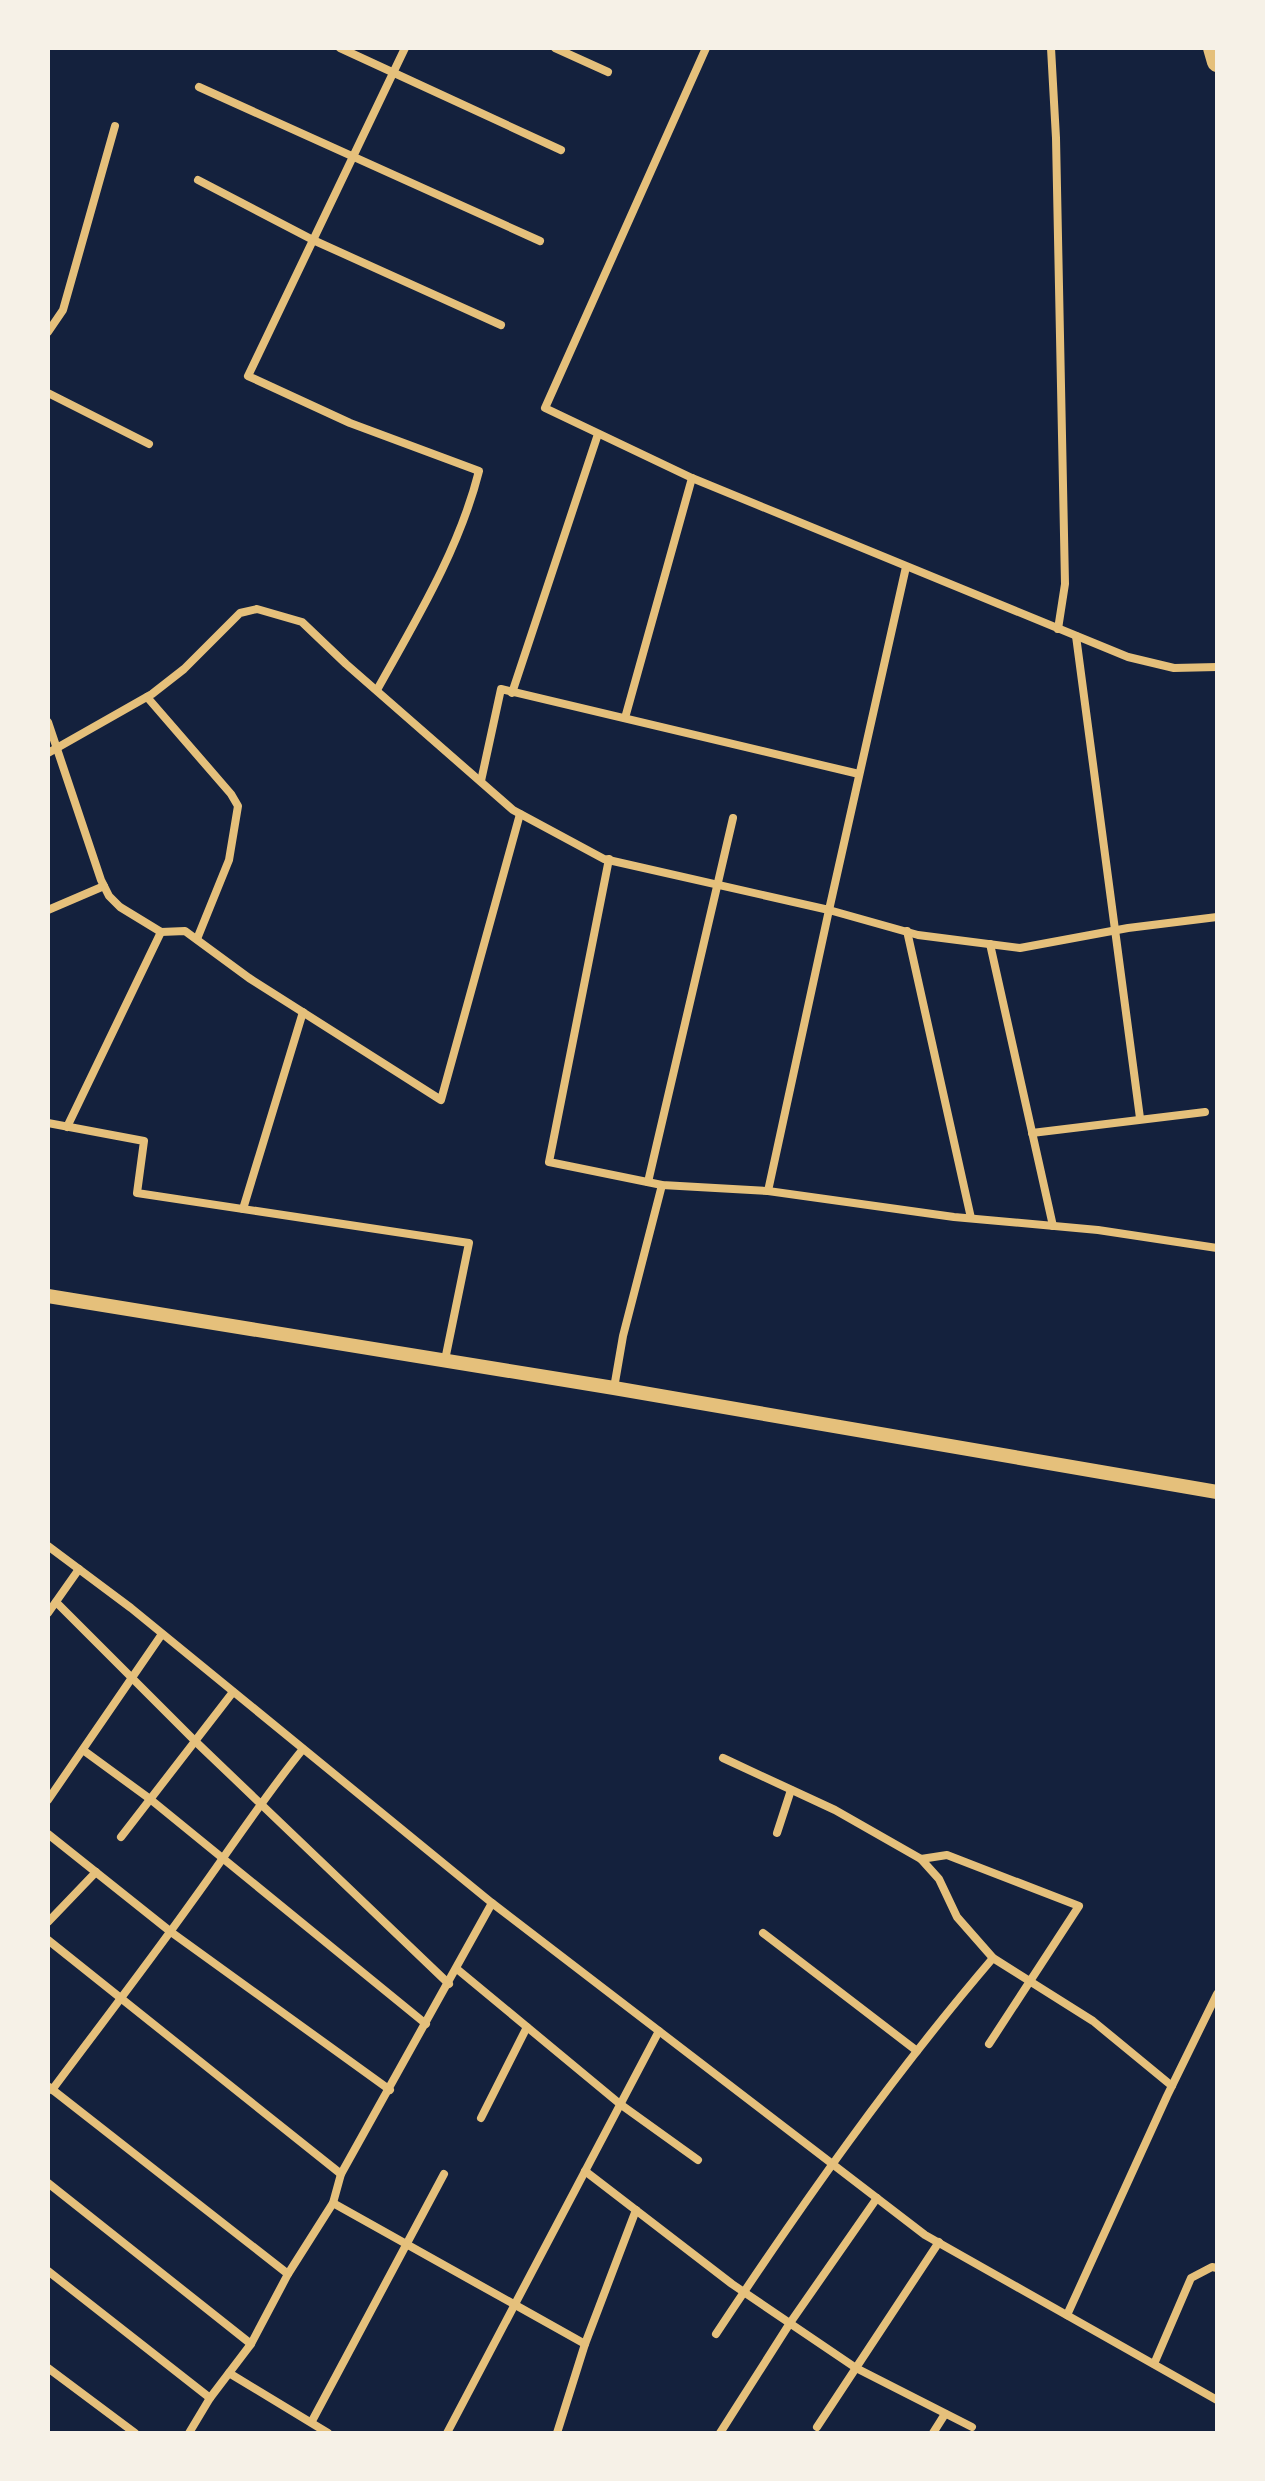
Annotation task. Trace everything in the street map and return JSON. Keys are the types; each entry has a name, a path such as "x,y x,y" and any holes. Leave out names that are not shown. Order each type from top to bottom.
{"highway":[{"path":"1213,48 1217,62"}],"street":[{"path":"340,48 561,150"},
{"path":"377,690 426,603 469,510 479,471 350,423 248,376 405,48"},
{"path":"555,48 608,72"},
{"path":"706,48 545,408 692,478 1128,657 1174,668 1217,667"},
{"path":"1051,48 1056,138 1065,584 1058,629"},
{"path":"199,87 540,241"},
{"path":"48,332 63,310 115,126"},
{"path":"198,180 313,240 501,325"},
{"path":"48,393 149,444"},
{"path":"512,693 598,434"},
{"path":"625,718 692,478"},
{"path":"768,1191 906,567"},
{"path":"48,753 147,697 184,669 240,613 257,609 302,622 520,814 609,859 907,931 1020,948 1115,930 1217,917"},
{"path":"1076,636 1140,1118"},
{"path":"481,781 501,689 859,774"},
{"path":"147,697 238,806 229,860 197,939"},
{"path":"48,722 104,886 120,907 161,932 185,931 249,978 441,1100 520,814"},
{"path":"648,1182 733,818"},
{"path":"609,859 549,1162 662,1185 768,1191 1217,1248"},
{"path":"48,910 104,886"},
{"path":"907,931 971,1218"},
{"path":"67,1127 161,932"},
{"path":"990,944 1053,1226"},
{"path":"243,1209 303,1012"},
{"path":"1032,1133 1205,1112"},
{"path":"48,1123 144,1141 137,1193 469,1243 445,1360"},
{"path":"614,1388 623,1336 662,1185"},
{"path":"48,1296 614,1388 1217,1492"},
{"path":"48,1546 162,1634 492,1903 877,2198 939,2242 1217,2400"},
{"path":"48,1613 79,1569"},
{"path":"56,1602 195,1741 449,1984"},
{"path":"48,1800 162,1634"},
{"path":"121,1837 233,1692"},
{"path":"288,2274 50,2088 122,1999 224,1858 259,1803 303,1749"},
{"path":"83,1750 224,1858 426,2024"},
{"path":"723,1758 835,1810 921,1859 939,1879 957,1917 993,1958 1093,2021 1172,2086"},
{"path":"777,1833 791,1790"},
{"path":"48,1834 171,1932 390,2090"},
{"path":"921,1859 947,1855 1079,1906 989,2044"},
{"path":"48,1922 96,1872"},
{"path":"189,2433 210,2398 251,2344 288,2274 333,2203 341,2174 492,1903"},
{"path":"763,1933 917,2051"},
{"path":"48,1940 341,2174"},
{"path":"716,2334 831,2163 993,1958"},
{"path":"457,1969 620,2104 698,2160"},
{"path":"1067,2315 1217,1994"},
{"path":"481,2118 527,2027"},
{"path":"447,2433 659,2031"},
{"path":"585,2171 744,2292 856,2368 972,2427"},
{"path":"312,2421 444,2174"},
{"path":"48,2183 251,2344"},
{"path":"720,2433 790,2323 877,2198"},
{"path":"333,2203 585,2344"},
{"path":"557,2433 585,2344 636,2210"},
{"path":"817,2427 939,2242"},
{"path":"1154,2364 1191,2278 1212,2267 1217,2268"},
{"path":"48,2271 210,2398"},
{"path":"48,2368 135,2433"},
{"path":"229,2373 328,2433"},
{"path":"933,2433 945,2414"}]}
